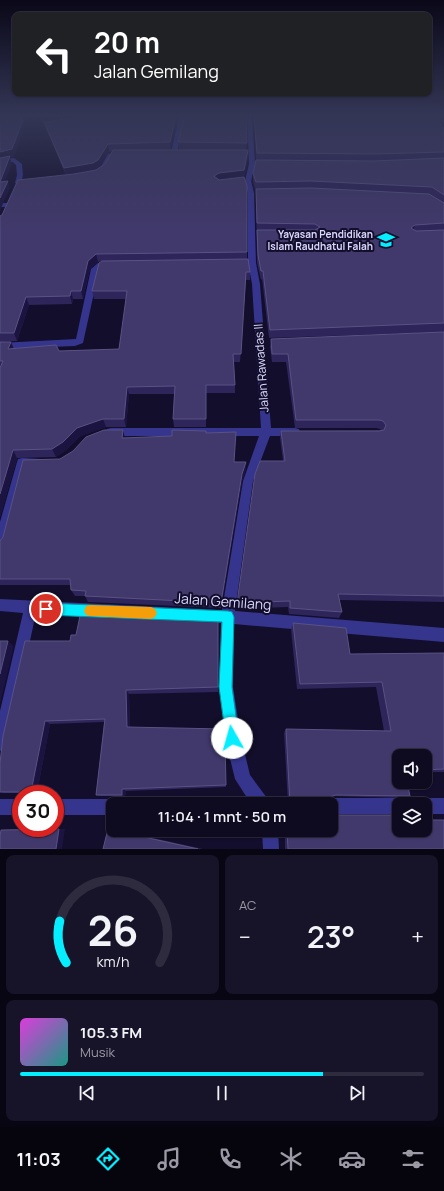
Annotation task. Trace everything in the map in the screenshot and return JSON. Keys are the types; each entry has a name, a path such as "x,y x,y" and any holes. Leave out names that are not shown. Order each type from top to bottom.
{"street":[{"path":"90,175 103,170 109,156"},
{"name":"Jalan Rawadas II","path":"249,156 256,164 244,181 255,193 255,234 248,263 256,284 263,343 266,432 248,481 228,617 226,687 232,738 244,779 256,797"},
{"path":"0,162 14,160 19,164 19,185"},
{"path":"0,346 69,343 80,341 95,269 101,265 117,265"},
{"path":"98,435 106,432 126,431 305,432"},
{"path":"0,543 22,462 50,462"},
{"name":"Jalan Gemilang","path":"0,605 31,608 228,617 444,635"},
{"path":"0,743 31,608"},
{"path":"338,806 392,806"},
{"path":"432,806 444,806"},
{"path":"0,807 12,807"},
{"path":"64,807 106,807"},
{"path":"270,837 271,849"}],"building":[{"path":"10,156 0,182 0,158"},
{"path":"59,156 101,156 98,160 93,163 64,168"},
{"path":"110,156 247,156 244,170 219,173 214,176 219,180 244,177 247,186 247,252 96,254 88,261 81,291 71,291 70,296 26,297 14,333 0,333 0,216 2,215 18,180 96,170 105,164"},
{"path":"444,158 444,195 432,187 311,181 256,182 253,173 256,160 374,161"},
{"path":"8,181 0,198 0,182"},
{"path":"311,188 429,194 444,203 444,223 415,225 411,228 416,231 444,230 444,323 270,330 263,271 261,271 258,255 257,230 315,230 320,227 315,224 257,223 256,189"},
{"path":"248,259 250,272 246,272 241,354 233,354 235,385 206,385 206,419 173,419 175,386 127,387 124,419 103,419 77,428 63,442 52,449 13,450 0,494 0,368 3,361 0,361 0,342 11,342 8,349 56,345 59,351 119,349 127,291 92,291 99,263 102,261"},
{"path":"444,332 444,596 338,594 342,612 290,608 290,601 237,603 255,474 260,461 285,461 281,431 379,431 384,430 386,425 383,421 379,420 296,420 288,354 272,354 271,339"},
{"path":"104,430 123,430 122,438 172,436 172,430 206,431 206,433 236,432 234,462 246,462 242,474 221,603 85,596 86,591 71,590 70,579 0,579 0,541 3,537 23,460 60,459 73,451 86,437"},
{"path":"81,611 218,618 218,687 126,690 127,727 223,729 225,741 226,785 122,789 122,795 96,795 105,719 45,721 32,785 12,785 12,792 0,792 0,763 3,736 25,641 70,641 71,635 76,635"},
{"path":"293,623 346,628 350,654 444,653 444,769 432,770 432,749 392,749 392,789 408,789 410,796 336,795 329,797 290,797 286,729 391,731 382,682 300,684"},
{"path":"0,641 8,641 0,674"},
{"path":"338,815 392,815 392,837 432,837 432,820 444,820 444,849 288,849 287,837 338,837"},
{"path":"1,830 12,830 12,837 58,837 56,849 0,849"},
{"path":"106,837 144,837 198,849 103,849"}],"slow traffic":[{"path":"90,611 151,613"}],"place":[{"name":"Yayasan Pendidikan Islam Raudhatul Falah","path":"386,240"}],"route":[{"path":"46,609 228,617 226,640 226,687 232,738"}]}
